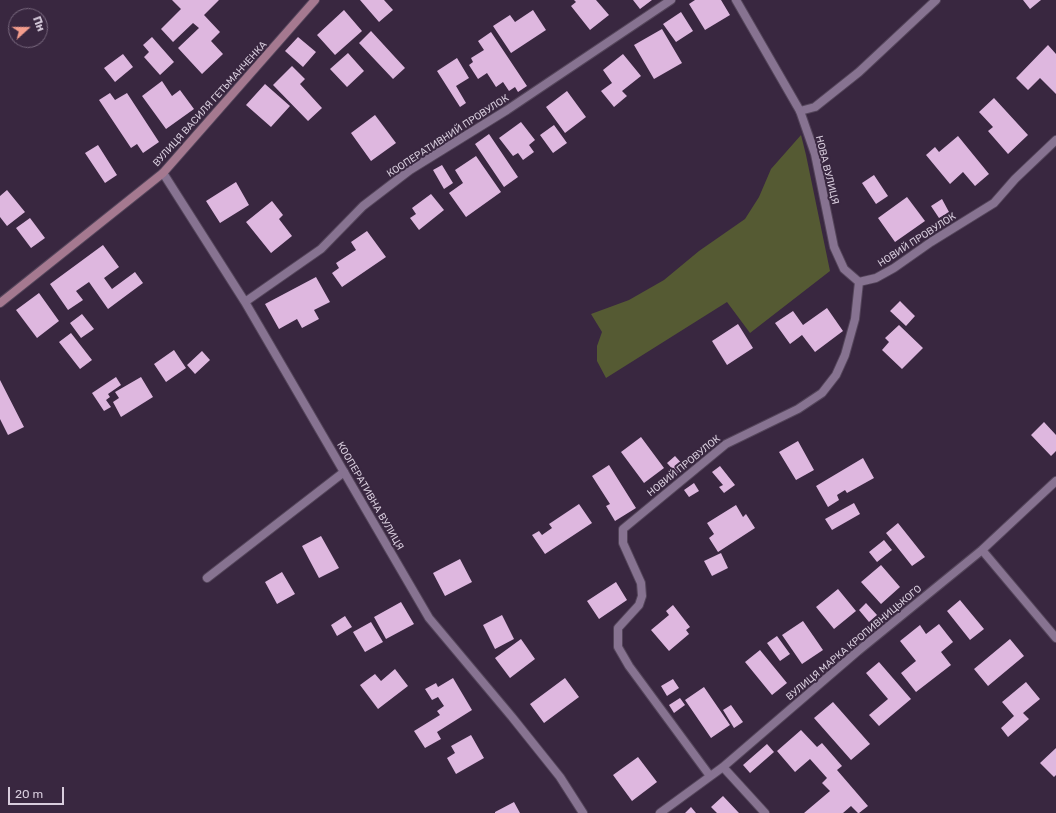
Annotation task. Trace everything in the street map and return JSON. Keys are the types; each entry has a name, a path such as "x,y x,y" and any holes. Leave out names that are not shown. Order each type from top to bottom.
{"street":[{"name":"ВУЛИЦЯ ВАСИЛЯ ГЕТЬМАНЧЕНКА","path":"0,303 163,173 315,0"},
{"name":"КООПЕРАТИВНИЙ ПРОВУЛОК","path":"244,302 321,249 363,206 410,170 507,110 671,0"},
{"name":"НОВА ВУЛИЦЯ","path":"736,0 800,111 815,154 834,247 844,269 859,282"},
{"path":"800,111 815,107 859,72 936,0"},
{"name":"НОВИЙ ПРОВУЛОК","path":"710,776 629,666 618,646 618,628 639,605 642,596 641,583 623,544 623,529 726,444 798,410 822,393 836,376 845,355 855,319 859,282 876,278 894,268 931,242 994,203 1015,179 1056,140"},
{"name":"КООПЕРАТИВНА ВУЛИЦЯ","path":"163,173 244,302 429,618 512,716 556,771 583,813"},
{"path":"207,578 344,472"},
{"name":"ВУЛИЦЯ МАРКА КРОПИВНИЦЬКОГО","path":"660,813 723,767 858,651 982,550 1056,482"},
{"path":"982,550 1056,638"},
{"path":"723,767 765,813"}],"green space":[{"path":"801,135 830,271 750,333 727,302 606,378 597,361 597,346 602,332 591,314 629,300 664,280 699,251 745,219 759,197 771,169"}],"building":[{"path":"172,0 219,0 204,15 220,32 211,41 223,54 202,74 178,48 199,28 193,23 173,42 161,29 181,9"},
{"path":"360,0 384,0 393,10 379,22"},
{"path":"574,0 596,0 609,15 590,30 571,6 576,2"},
{"path":"633,0 652,0 640,9"},
{"path":"695,0 721,0 730,15 705,30 689,4"},
{"path":"1023,0 1041,0 1030,9"},
{"path":"344,10 362,31 335,55 317,35"},
{"path":"533,10 546,30 511,53 493,26 510,15 515,22"},
{"path":"681,12 693,31 676,42 663,24"},
{"path":"662,29 682,63 654,79 634,45"},
{"path":"371,31 405,68 393,79 359,43"},
{"path":"491,32 527,86 518,92 515,87 509,91 503,82 496,87 487,73 478,79 469,65 473,62 471,58 484,50 478,41"},
{"path":"152,37 174,62 160,75 144,57 149,52 143,45"},
{"path":"298,37 316,52 303,67 285,51"},
{"path":"1048,45 1056,54 1056,94 1040,78 1028,90 1016,78"},
{"path":"348,53 364,71 347,87 330,69"},
{"path":"123,54 133,67 115,82 104,68"},
{"path":"623,54 641,76 622,91 627,96 614,107 601,91 612,83 603,70"},
{"path":"457,58 469,78 456,86 466,103 460,107 437,71"},
{"path":"292,66 305,79 300,84 322,108 308,121 273,85"},
{"path":"162,81 172,96 180,90 194,109 166,129 142,96"},
{"path":"265,84 290,106 271,127 246,105"},
{"path":"567,91 586,117 565,133 546,107"},
{"path":"110,93 115,100 127,93 159,142 143,153 137,144 131,148 99,100"},
{"path":"994,98 1028,135 1008,154 988,131 993,127 979,112"},
{"path":"375,115 396,143 371,161 351,133"},
{"path":"521,122 535,140 529,145 534,152 523,160 518,153 513,156 499,138"},
{"path":"554,125 567,143 553,153 540,135"},
{"path":"489,134 518,177 504,187 475,144"},
{"path":"958,136 989,174 975,186 963,172 950,184 926,155 935,147 939,152"},
{"path":"98,145 117,175 105,183 85,153"},
{"path":"476,156 501,192 466,217 449,193 463,183 455,170"},
{"path":"442,165 453,183 444,189 433,170"},
{"path":"874,175 888,196 876,204 862,183"},
{"path":"236,182 249,205 220,223 206,201"},
{"path":"7,190 25,212 7,226 0,217 0,196"},
{"path":"431,194 444,210 419,230 410,218 416,214 412,208"},
{"path":"907,197 925,221 895,242 878,218"},
{"path":"942,199 949,212 939,218 931,206"},
{"path":"272,201 283,215 279,219 292,236 271,253 246,222"},
{"path":"30,218 45,238 31,248 16,228"},
{"path":"367,231 386,257 342,287 332,273 339,268 336,263 356,250 351,242"},
{"path":"103,245 119,267 104,278 112,289 135,272 143,283 108,309 89,282 76,291 83,300 68,310 50,284"},
{"path":"316,277 330,302 314,310 319,319 302,328 297,319 279,329 265,304"},
{"path":"39,293 59,321 37,338 16,310"},
{"path":"900,301 915,316 906,326 890,311"},
{"path":"827,308 843,331 815,352 802,335 790,344 775,323 793,311 803,325"},
{"path":"82,314 94,329 81,338 70,323"},
{"path":"738,324 753,348 727,365 712,341"},
{"path":"899,325 923,348 902,369 882,350 889,342 885,338"},
{"path":"71,333 92,360 80,369 59,342"},
{"path":"174,350 186,368 166,382 154,364"},
{"path":"202,351 210,360 195,374 187,365"},
{"path":"116,377 121,385 108,394 110,397 106,400 111,407 104,411 92,393"},
{"path":"141,377 153,397 121,417 113,402 119,398 115,392"},
{"path":"0,380 24,427 8,435 0,419"},
{"path":"1044,422 1056,435 1056,451 1051,456 1031,435"},
{"path":"641,437 664,468 644,483 621,452"},
{"path":"798,441 814,470 796,480 779,452"},
{"path":"675,456 685,467 677,474 667,463"},
{"path":"863,458 874,478 847,493 845,490 837,495 839,500 828,507 816,486"},
{"path":"609,465 636,508 615,521 606,506 610,504 592,476"},
{"path":"720,466 735,485 724,493 719,487 723,485 712,472"},
{"path":"694,483 699,491 689,497 684,490"},
{"path":"854,503 860,514 832,530 825,519"},
{"path":"579,504 592,523 545,554 532,535 539,531 542,535 552,528 549,524"},
{"path":"736,505 743,517 746,514 755,528 718,552 709,538 714,534 707,523"},
{"path":"898,523 925,557 912,566 886,533"},
{"path":"321,536 339,568 319,578 302,546"},
{"path":"884,540 892,550 877,562 869,552"},
{"path":"721,553 728,568 712,576 704,561"},
{"path":"460,559 472,582 445,596 433,573"},
{"path":"881,565 900,587 881,604 861,582"},
{"path":"282,572 295,594 277,604 265,582"},
{"path":"616,582 627,600 599,619 587,601"},
{"path":"838,589 856,611 834,629 816,607"},
{"path":"960,600 984,629 970,640 947,611"},
{"path":"401,602 414,624 386,639 374,617"},
{"path":"866,603 877,615 869,622 859,610"},
{"path":"673,605 690,627 686,630 689,634 669,651 651,630 669,615 666,611"},
{"path":"502,615 514,639 495,649 483,625"},
{"path":"345,616 352,627 337,636 331,625"},
{"path":"803,621 823,650 802,664 782,635"},
{"path":"371,622 383,642 365,652 353,632"},
{"path":"939,624 953,642 941,652 951,665 916,692 901,673 916,661 900,641 920,625 926,634"},
{"path":"777,636 790,654 780,661 767,643"},
{"path":"521,639 535,659 510,678 495,658"},
{"path":"1010,639 1024,656 988,686 974,669"},
{"path":"760,650 787,683 772,695 745,662"},
{"path":"879,662 911,699 879,726 869,715 888,699 866,673"},
{"path":"395,669 408,686 378,709 360,685 375,674 381,681"},
{"path":"453,678 472,710 437,732 441,739 425,748 414,731 440,715 437,711 444,706 438,697 432,700 425,689 436,683 438,687"},
{"path":"565,678 579,697 544,723 530,704"},
{"path":"673,679 679,688 667,696 661,686"},
{"path":"1026,682 1040,699 1023,713 1029,719 1008,737 1001,728 1014,716 1002,702"},
{"path":"704,687 730,725 711,738 685,700"},
{"path":"680,698 685,705 674,713 669,705"},
{"path":"833,702 870,744 851,760 814,718"},
{"path":"731,705 743,722 734,728 723,710"},
{"path":"801,730 817,747 822,743 842,766 837,770 868,806 859,813 851,806 843,813 804,813 830,791 822,783 827,778 810,759 795,772 777,751"},
{"path":"471,735 484,758 456,774 447,758 455,753 451,746"},
{"path":"767,744 774,752 750,773 743,765"},
{"path":"1056,748 1056,775 1054,777 1040,763"},
{"path":"638,757 657,782 632,801 613,775"},
{"path":"723,796 739,813 717,813 711,807"},
{"path":"514,802 520,813 495,813 495,812"},
{"path":"691,807 696,813 685,813"}]}
